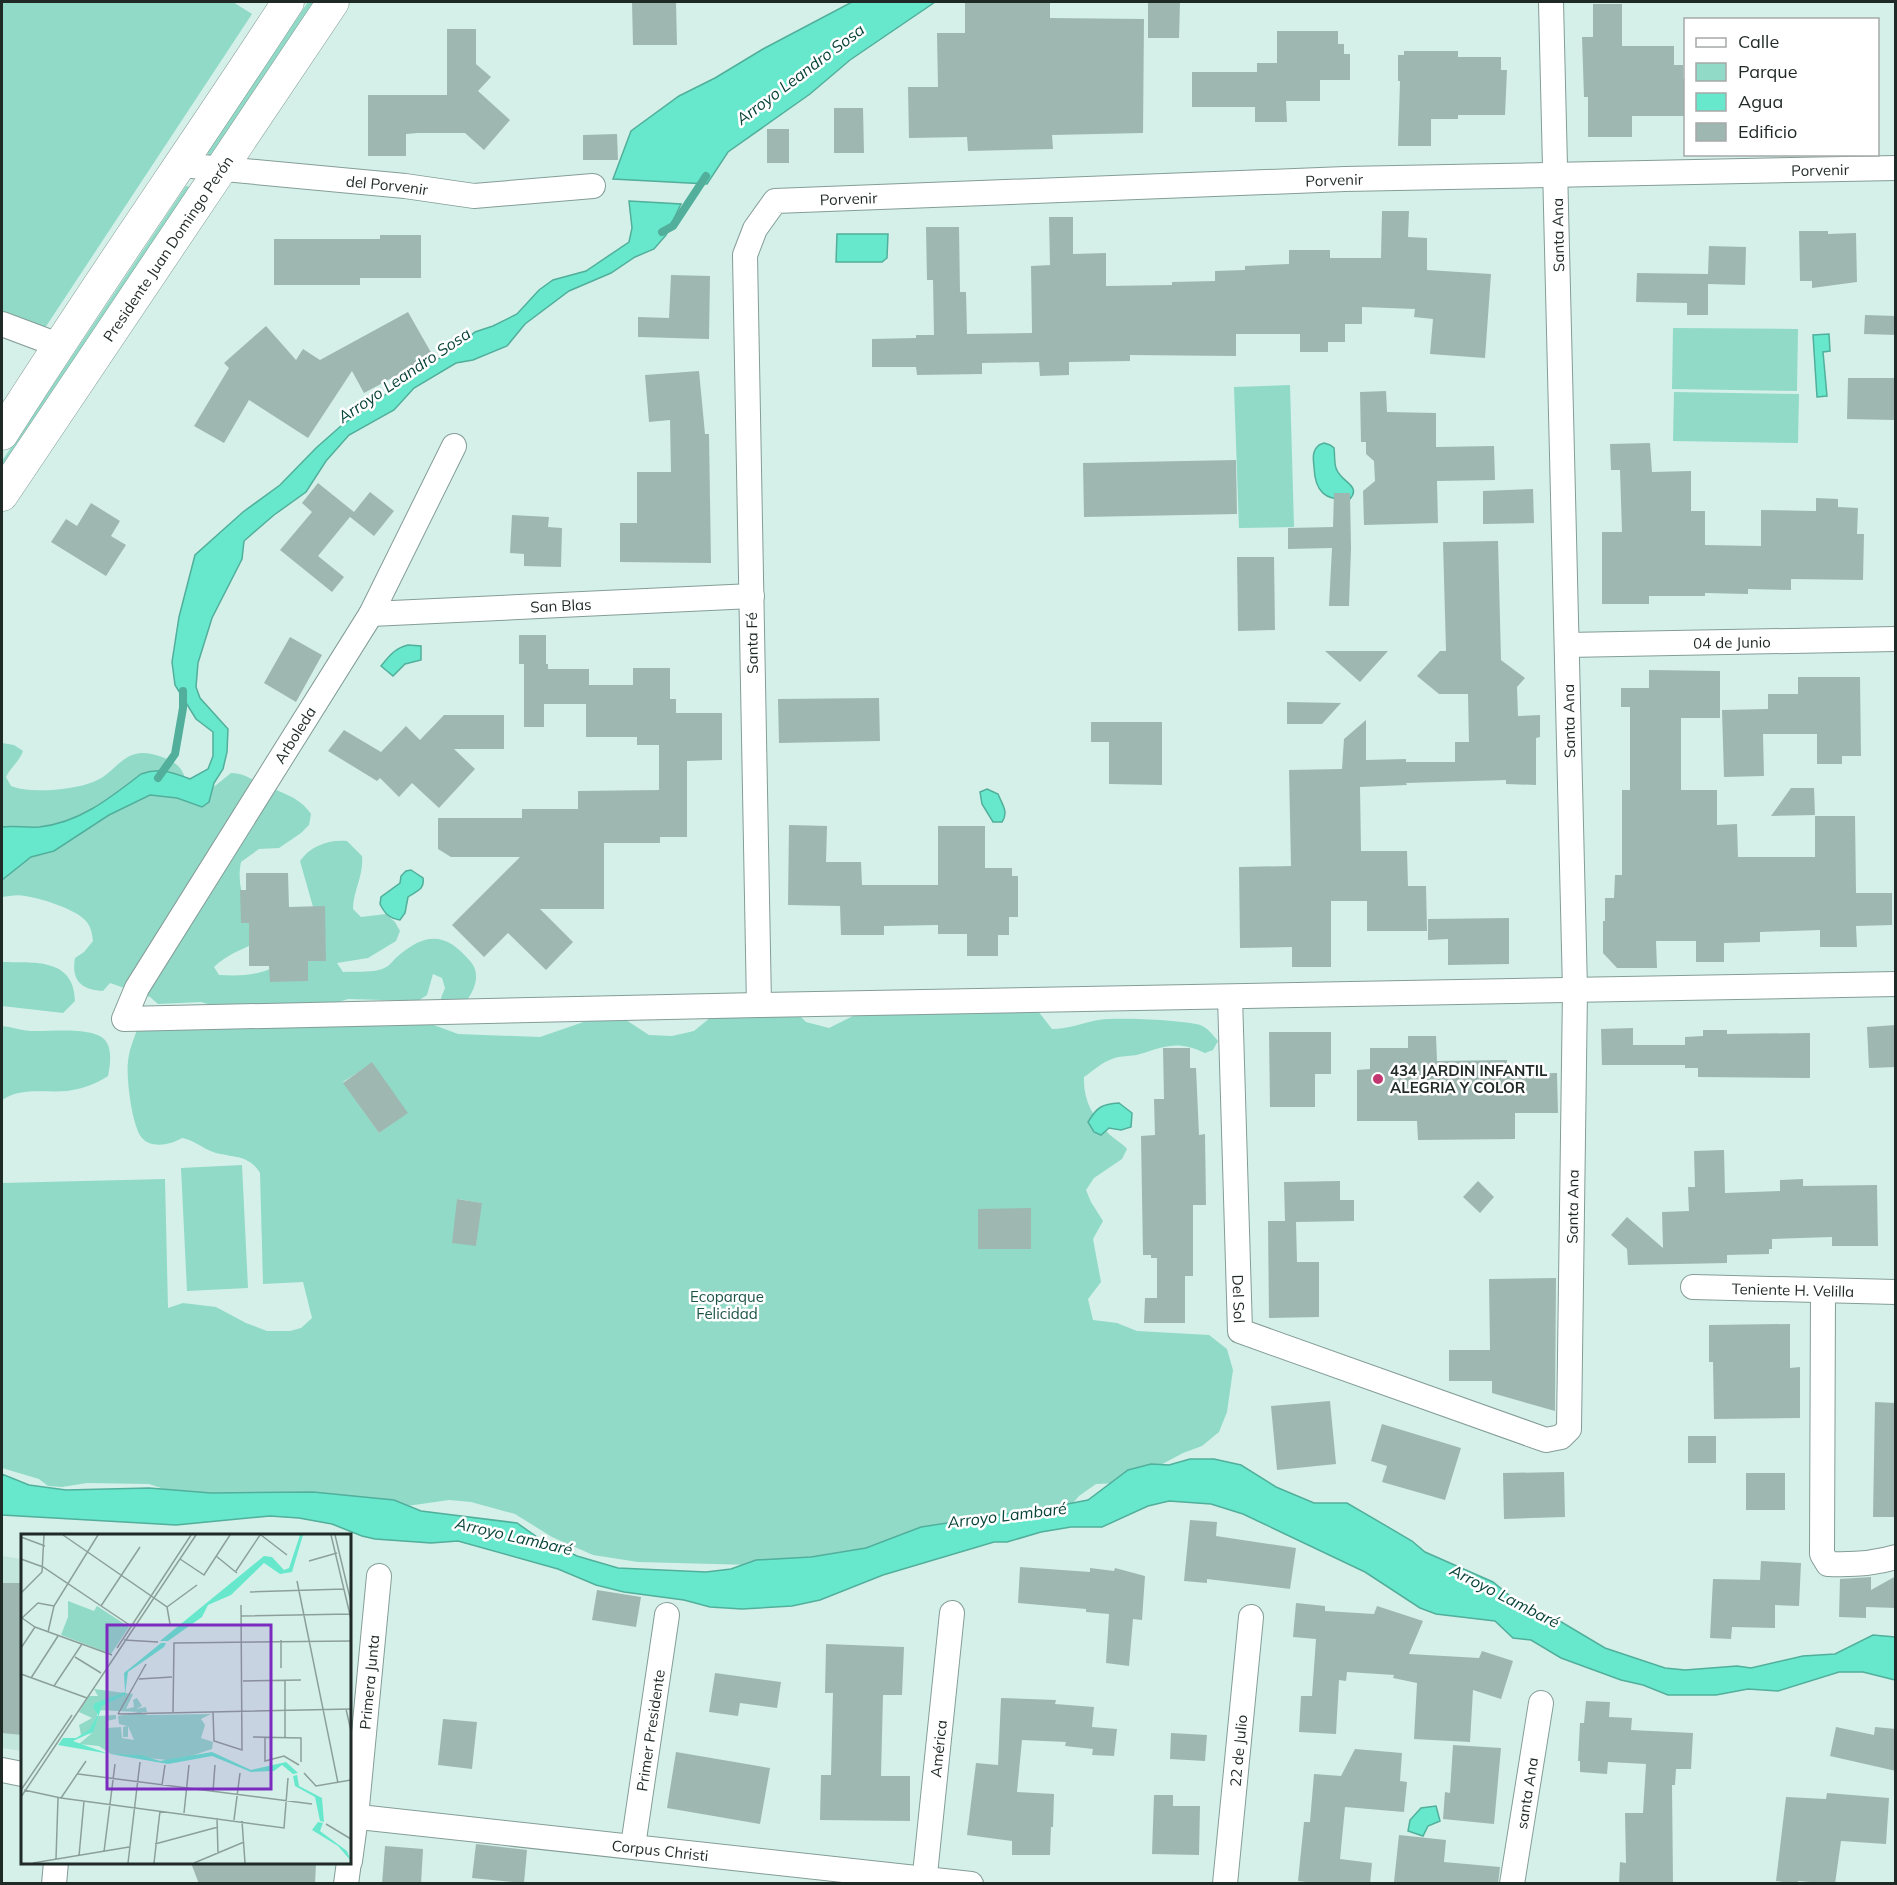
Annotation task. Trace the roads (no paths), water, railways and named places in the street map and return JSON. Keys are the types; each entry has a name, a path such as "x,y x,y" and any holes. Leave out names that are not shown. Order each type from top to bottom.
{"main road":[{"name":"Presidente Juan Domingo Perón","path":"2,495 333,2"},
{"path":"2,434 58,345 181,165 278,5"}],"street":[{"name":"Santa Ana","path":"1551,2 1575,990 1569,1429 1561,1437"},
{"name":"del Porvenir","path":"181,165 405,186 474,196 593,186"},
{"name":"Porvenir","path":"775,201 1345,178 1896,168"},
{"name":"Santa Fé","path":"759,1005 746,255 755,229 775,201"},
{"path":"2,324 58,345"},
{"name":"Arboleda","path":"454,446 371,614 137,988 124,1019 759,1005"},
{"name":"San Blas","path":"371,614 752,596"},
{"name":"04 de Junio","path":"1567,645 1896,639"},
{"path":"759,1005 1896,984"},
{"name":"Del Sol","path":"1230,997 1240,1330 1546,1440 1561,1437"},
{"name":"Teniente H. Velilla","path":"1693,1287 1896,1292"},
{"path":"1823,1291 1822,1554 1828,1564 1856,1565 1896,1557"},
{"name":"Primera Junta","path":"351,1839 379,1576"},
{"name":"América","path":"924,1881 952,1613"},
{"name":"Primer Presidente","path":"633,1846 667,1615"},
{"name":"22 de Julio","path":"1225,1884 1251,1617"},
{"name":"santa Ana","path":"1512,1884 1541,1703"},
{"path":"2,1770 21,1774"},
{"name":"Corpus Christi","path":"353,1816 633,1846 924,1881 971,1884"},
{"path":"54,1884 57,1864"},
{"name":"Primera Junta","path":"346,1884 349,1864"}],"water":[{"path":"852,2 935,2 850,60 810,94 728,152 707,184 613,179 631,131 679,96"},
{"path":"629,201 681,204 666,235 654,249 635,257 611,273 569,291 525,324 507,346 473,360 456,363 414,388 394,410 349,435 326,461 306,492 244,541 242,559 212,618 198,663 196,687 200,698 228,729 227,752 223,769 214,783 209,802 202,807 177,798 150,795 109,815 54,851 31,857 2,880 2,827 54,825 81,815 118,792 141,774 148,772 166,771 190,779 208,769 213,756 213,732 196,719 175,685 172,662 179,617 195,555 243,512 280,485 342,425 475,332 517,314 539,290 553,280 586,271 629,242 632,228"},
{"path":"837,234 888,234 887,258 882,262 836,262"},
{"path":"1829,334 1830,351 1823,352 1827,396 1817,397 1813,335"},
{"path":"1324,443 1334,448 1338,473 1353,490 1350,499 1334,498 1319,489 1313,461 1315,450"},
{"path":"408,645 421,646 421,660 405,664 393,676 381,666 396,650"},
{"path":"987,789 998,794 1003,805 1005,815 1002,822 993,822 982,804 980,792"},
{"path":"411,870 423,878 423,885 408,897 405,913 400,920 393,918 380,904 381,897 400,883 401,876 406,871"},
{"path":"1119,1103 1132,1113 1131,1127 1121,1130 1109,1128 1101,1135 1094,1132 1088,1122 1094,1113 1104,1105"},
{"name":"Arroyo Lambaré","path":"1190,1459 1214,1459 1241,1465 1276,1487 1314,1503 1347,1503 1412,1541 1425,1552 1493,1582 1528,1611 1553,1617 1605,1648 1665,1668 1685,1670 1737,1666 1751,1668 1803,1656 1835,1654 1873,1635 1895,1637 1895,1680 1863,1672 1839,1672 1778,1691 1748,1689 1716,1695 1668,1695 1561,1658 1531,1640 1513,1638 1495,1621 1436,1614 1420,1608 1365,1572 1243,1514 1211,1504 1169,1501 1148,1506 1102,1527 1071,1527 1041,1532 1007,1542 994,1542 883,1575 820,1600 792,1606 742,1609 710,1607 684,1600 624,1592 596,1585 558,1569 458,1541 431,1543 375,1539 332,1524 299,1518 270,1516 176,1525 2,1515 2,1474 29,1485 66,1490 149,1488 211,1493 313,1492 394,1500 421,1511 517,1523 540,1539 577,1556 618,1568 706,1572 731,1569 756,1560 811,1557 866,1548 921,1527 1088,1500 1128,1470 1151,1464 1169,1465"},
{"path":"1436,1806 1440,1821 1428,1826 1423,1836 1408,1831 1410,1820 1421,1808"}],"waterway":[{"name":"Arroyo Leandro Sosa","path":"662,232 673,226 706,176"},
{"name":"Arroyo Leandro Sosa","path":"158,778 175,754 183,708 183,691"}],"place":[{"name":"434 JARDIN INFANTIL ALEGRIA Y COLOR","path":"1378,1079"}],"park label":[{"name":"Ecoparque Felicidad","path":"727,1304"}]}
